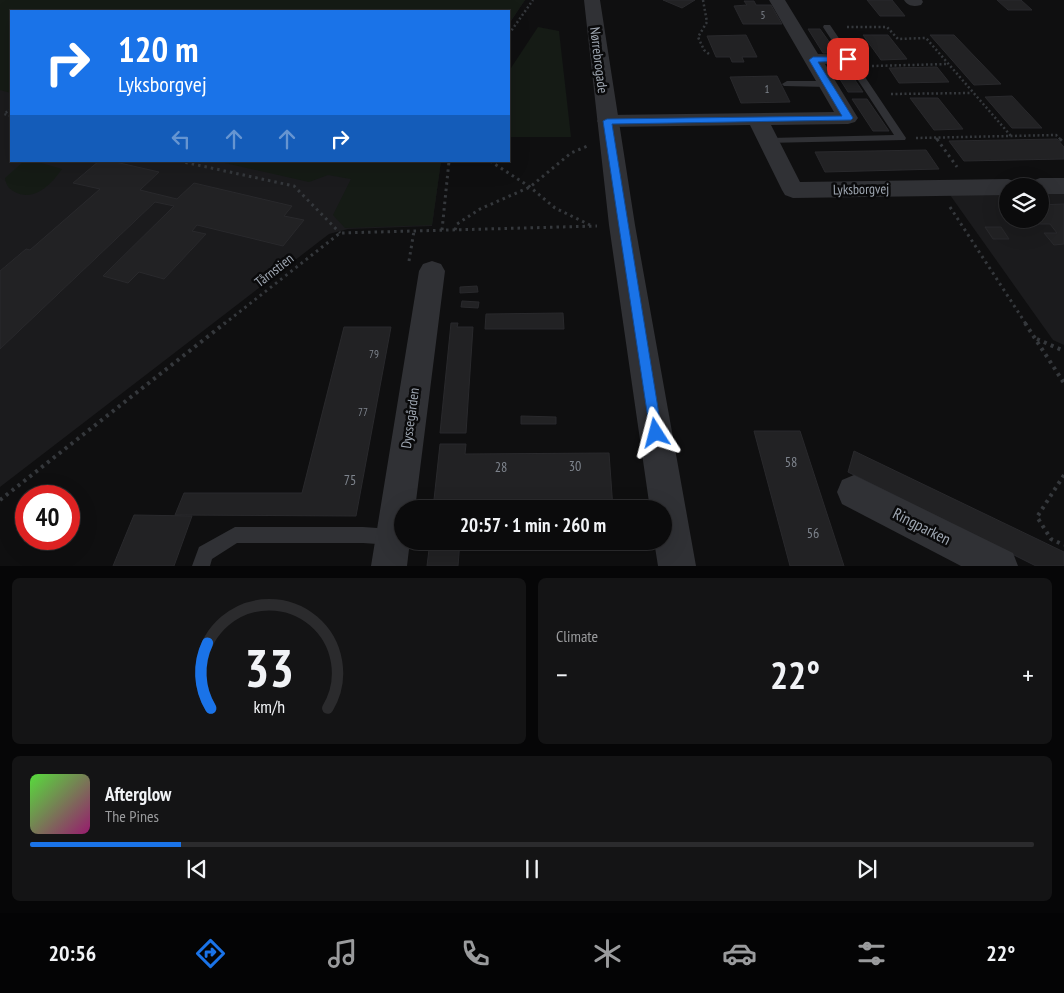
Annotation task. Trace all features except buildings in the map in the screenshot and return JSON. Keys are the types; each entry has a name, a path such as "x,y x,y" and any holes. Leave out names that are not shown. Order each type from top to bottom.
{"street":[{"name":"Nørrebrogade","path":"592,0 622,225 677,566"},
{"path":"609,132 758,120 848,118 777,0"},
{"path":"813,60 850,62"},
{"name":"Lyksborgvej","path":"758,120 793,190 999,187"},
{"path":"1049,186 1064,186"},
{"name":"Dyssegården","path":"391,552 432,271"},
{"name":"Ringparken","path":"854,492 994,564"}],"lane":[{"path":"827,27 901,138"},
{"path":"787,84 827,84"},
{"path":"770,141 901,138"},
{"path":"201,566 204,553 235,535 363,535 391,552"}],"path":[{"path":"510,33 533,0"},
{"path":"702,0 707,22 698,37 704,50 709,54"},
{"path":"827,27 887,27 898,38 926,38 1011,136"},
{"path":"850,62 948,64"},
{"path":"872,94 973,92"},
{"path":"10,110 4,114 10,116"},
{"path":"455,230 457,224 480,209 530,187 571,153 609,132"},
{"path":"901,138 1056,135 1064,143"},
{"path":"935,138 972,188"},
{"path":"184,162 294,186 340,233 622,225"},
{"path":"442,230 449,162"},
{"path":"492,162 530,187 555,208 592,226"},
{"path":"938,188 1064,383"},
{"name":"Tårnstien","path":"0,500 340,233"},
{"path":"1036,339 1064,351"},
{"path":"1064,475 1037,517 1051,539 1064,545"}],"shaded area":[{"path":"0,0 525,0 510,22 510,10 10,10 10,162 441,162 432,226 348,229 329,234 0,487"},
{"path":"0,0 525,0 510,22 510,10 10,10 10,93 0,90"},
{"path":"538,27 559,31 571,137 510,137 510,69"},
{"path":"23,162 38,162 62,169 48,185 31,195 17,193 10,189 5,178"},
{"path":"220,162 441,162 432,225 345,228 333,215 351,179 328,175 309,182"},
{"path":"1049,192 1064,192 1064,345 1053,340 950,195 999,193 999,228 1049,228"}],"route":[{"path":"656,433 607,121 848,118 813,60 848,59"}]}
